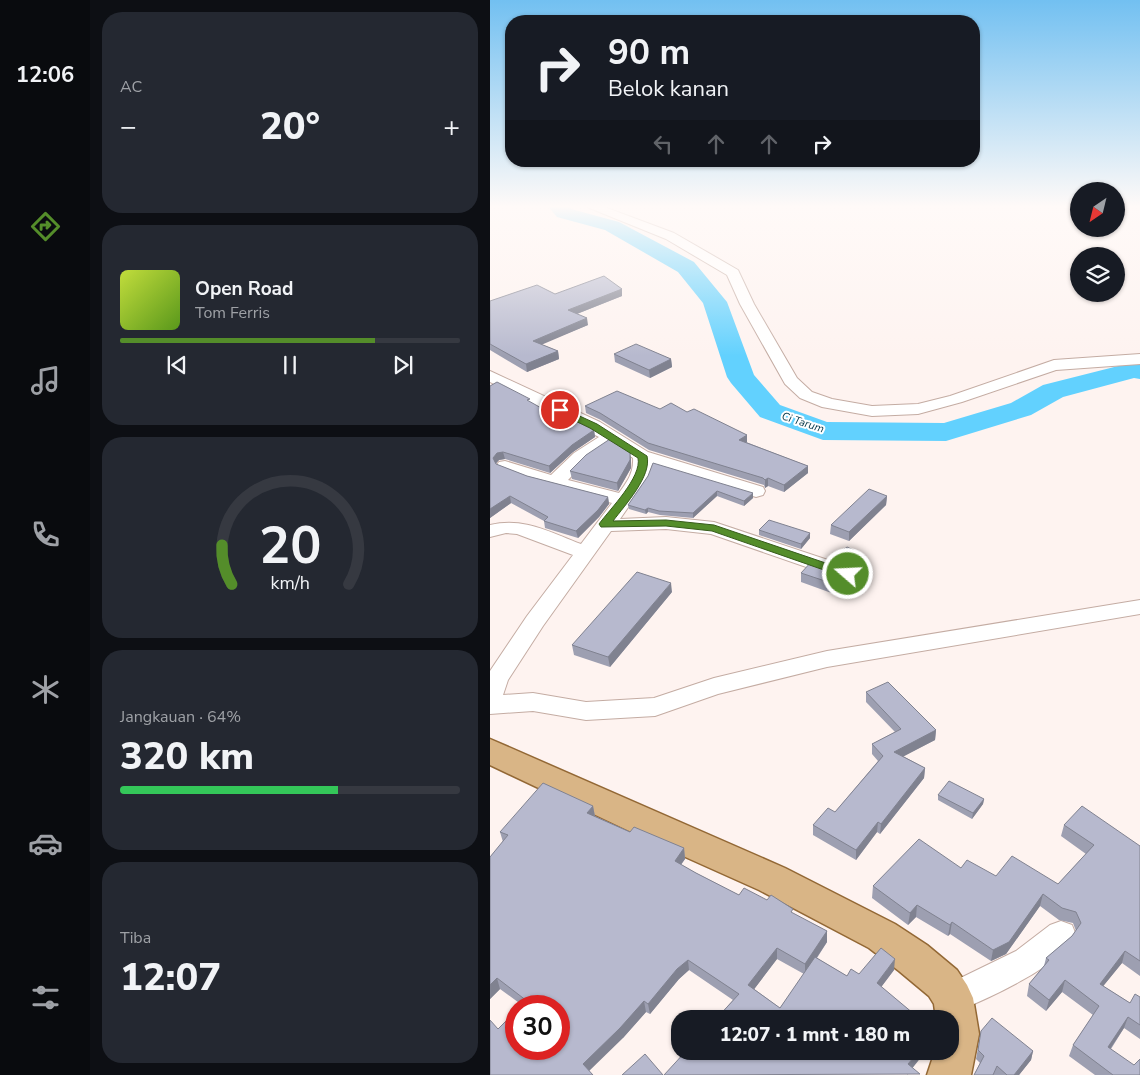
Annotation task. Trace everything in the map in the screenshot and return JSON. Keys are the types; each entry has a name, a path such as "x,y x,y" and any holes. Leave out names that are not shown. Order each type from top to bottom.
{"main road":[{"path":"490,751 675,837 772,879 882,936 943,983 953,998 959,1034 952,1069 948,1075"}],"street":[{"path":"703,255 733,273 747,304 791,381 806,395 828,403 872,411 918,409 956,399 1054,364 1140,359"},
{"path":"490,376 594,426 642,456 756,491"},
{"path":"554,482 580,457 611,437"},
{"path":"490,698 498,679 535,621 638,480 644,462 642,456"},
{"path":"505,466 554,482 623,500"},
{"path":"605,524 666,523 714,528 848,574"},
{"path":"490,531 506,527 520,528 585,552"},
{"path":"490,704 534,702 586,711 655,707 714,687 827,658 1140,607"},
{"path":"953,998 1027,961 1061,935"}],"building":[{"path":"604,276 622,289 568,310 587,318 533,341 558,351 526,364 490,344 490,301 537,285 555,294"},
{"path":"636,344 671,359 649,370 614,354"},
{"path":"497,382 530,399 527,400 559,418 565,416 594,430 572,445 549,466 503,452 497,453 493,458 496,464 527,476 608,497 598,510 576,531 544,521 548,517 510,496 490,509 490,386"},
{"path":"617,391 660,409 671,403 687,412 694,409 747,435 739,440 808,466 784,485 768,478 765,480 648,443 600,413 585,406"},
{"path":"610,439 630,452 630,460 617,483 570,471 586,455"},
{"path":"653,463 753,493 744,501 717,491 693,513 659,511 648,508 645,510 628,505 648,476"},
{"path":"869,489 887,496 849,532 831,525"},
{"path":"769,520 810,533 801,544 759,530"},
{"path":"847,547 865,556 858,565 836,556"},
{"path":"812,561 847,573 837,585 801,573"},
{"path":"637,572 671,583 608,657 572,645"},
{"path":"888,682 936,730 894,752 925,768 881,824 878,822 856,850 813,825 828,808 835,812 883,756 872,744 901,729 866,692"},
{"path":"949,781 984,799 973,813 938,795"},
{"path":"543,783 593,806 587,813 630,832 634,827 684,848 675,861 696,873 739,895 744,888 767,900 771,895 793,909 791,912 827,931 805,964 777,948 748,985 780,1008 815,957 847,976 851,969 859,974 881,948 895,959 877,983 909,1010 724,1010 739,994 688,960 677,969 648,1004 644,1001 620,1028 583,1064 593,1075 490,1075 490,1020 498,1029 505,1022 505,1060 570,1060 570,995 519,995 497,978 490,985 490,857 508,835 500,832"},
{"path":"1082,806 1140,846 1140,961 1125,951 1100,984 1130,1003 1135,994 1140,997 1140,1025 1128,1017 1108,1047 1134,1065 1140,1059 1140,1075 1113,1075 1073,1045 1099,1006 1065,980 1049,1000 1029,984 1049,960 1046,958 1072,936 1081,923 1076,912 1062,908 1043,894 1009,942 993,950 952,922 950,925 917,905 910,913 873,886 919,839 961,868 967,860 996,876 1012,856 1058,884 1094,845 1064,825"},
{"path":"992,1018 1033,1051 1014,1075 1007,1075 997,1066 993,1075 974,1075 984,1056 978,1050 981,1031"},
{"path":"645,1054 663,1075 622,1075"},
{"path":"678,1060 911,1060 908,1064 920,1074 664,1075"}],"waterway":[{"name":"Ci Tarum","path":"665,255 686,267 715,302 741,377 770,411 823,431 946,432 1021,409 1053,391 1134,370 1140,371"}],"route":[{"path":"560,410 594,426 642,456 644,462 638,480 605,524 666,523 714,528 848,574"}]}
